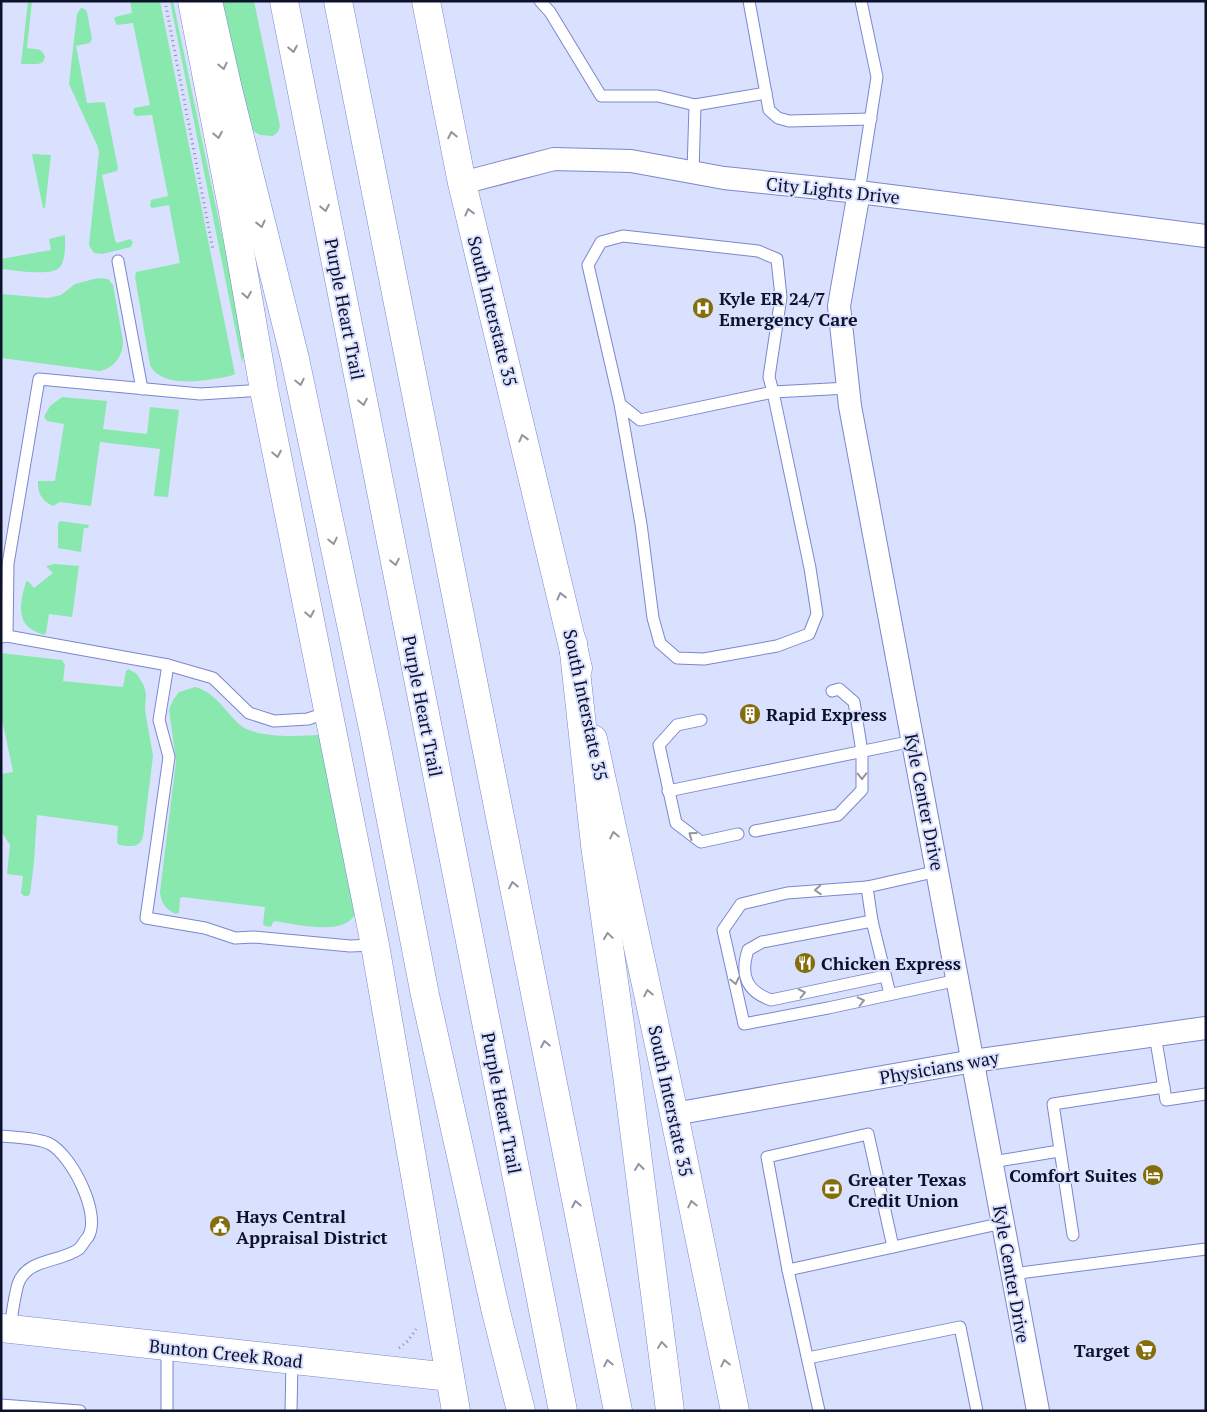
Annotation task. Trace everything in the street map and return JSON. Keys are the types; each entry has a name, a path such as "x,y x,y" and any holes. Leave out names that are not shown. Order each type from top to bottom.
{"main road":[{"path":"192,1 233,212 264,390 376,945 456,1411"},
{"path":"208,1 230,98 295,359 376,743 425,995 496,1312 521,1411"},
{"name":"Purple Heart Trail","path":"284,1 563,1411"},
{"path":"338,1 618,1411"},
{"name":"South Interstate 35","path":"426,1 462,183 573,643 674,1114 735,1411"},
{"path":"573,643 595,845 626,1066 670,1411"},
{"name":"Bunton Creek Road","path":"5,1328 450,1377"}],"street":[{"name":"City Lights Drive","path":"462,183 554,159 632,161 724,178 859,192 1206,236"},
{"name":"Kyle Center Drive","path":"859,192 839,306 852,416 1038,1411"},
{"name":"Physicians way","path":"674,1114 973,1060 1206,1028"}],"lane":[{"path":"540,1 550,12 601,96 658,96 695,105 766,93"},
{"path":"550,12 556,1"},
{"path":"749,1 769,110 778,118 789,121 870,119"},
{"path":"859,192 877,77 861,1"},
{"path":"693,172 695,105"},
{"path":"623,236 758,251 777,259 781,297 768,377 773,392 810,568 817,614 809,634 777,646 704,659 677,658 660,643 653,618 641,524 620,404 588,265 601,242 623,236"},
{"path":"118,260 142,389"},
{"path":"264,390 200,394 39,379 8,564 4,637 168,665 213,678 249,713 274,721 308,719 329,712"},
{"path":"620,404 640,420 773,392 848,388"},
{"path":"168,665 159,720 169,757 146,918 205,928 235,938 254,937 350,946 376,945"},
{"path":"756,831 838,815 862,790 862,752 854,702 838,689 832,690"},
{"path":"701,720 677,725 659,745 676,824 701,842 738,834"},
{"path":"668,791 913,741"},
{"path":"938,872 867,887 787,893 741,904 723,930 744,1024 958,980"},
{"path":"867,887 872,921 890,994"},
{"path":"872,921 762,942 748,950 744,965 747,982 758,996 771,1000 885,976"},
{"path":"1155,1035 1166,1100 1206,1094"},
{"path":"1073,1235 1053,1104 1164,1087"},
{"path":"819,1411 788,1270 766,1157 868,1134 893,1247"},
{"path":"1,1136 50,1144 64,1157 79,1180 87,1195 92,1214 90,1234 79,1248 64,1256 30,1267 19,1282 5,1328"},
{"path":"992,1162 1059,1151"},
{"path":"788,1270 1003,1223"},
{"path":"1012,1274 1206,1248"},
{"path":"808,1358 960,1327 977,1411"},
{"path":"167,1346 167,1411"},
{"path":"291,1411 292,1360"},
{"path":"1,1405 80,1411"}],"green space":[{"path":"28,1 32,1 27,48 38,50 44,54 43,62 38,64 21,64"},
{"path":"130,1 160,1 235,374 230,376 199,381 175,381 156,373 150,365 135,277 136,272 180,263 169,205 152,208 150,206 151,200 168,196 152,115 136,116 133,113 134,108 150,105 133,23 117,25 114,19 115,17 132,13"},
{"path":"170,1 173,1 243,336 245,351 242,363"},
{"path":"220,1 254,1 280,126 278,132 273,136 260,135 253,131"},
{"path":"81,8 87,12 92,39 90,43 76,46 87,103 105,103 118,168 117,171 102,175 115,240 117,243 130,239 133,242 131,247 102,254 94,253 89,245 99,152 69,84 77,14"},
{"path":"32,154 51,155 45,208 43,208"},
{"path":"65,235 63,260 60,267 56,270 41,272 1,269 1,259 51,250 49,239"},
{"path":"98,278 108,279 113,285 123,341 122,351 114,364 100,371 1,358 1,294 48,298 61,295 75,284"},
{"path":"62,397 107,401 103,429 147,434 150,407 179,410 168,497 154,496 160,449 100,442 91,506 60,502 53,506 46,502 39,493 38,481 55,481 64,424 47,421 44,417 50,406"},
{"path":"60,521 89,525 88,528 84,528 81,552 58,548 58,524"},
{"path":"55,564 79,566 72,617 49,614 44,635 28,627 24,621 21,607 22,599 26,582 28,581 34,588 53,573 46,566"},
{"path":"1,653 62,660 65,665 63,681 123,687 128,669 137,674 146,694 145,710 153,756 141,841 133,846 119,845 117,842 118,826 37,815 34,862 30,894 28,896 24,896 21,893 23,876 7,874 10,845 1,831 1,774 13,772 1,714"},
{"path":"195,687 214,697 246,729 278,736 319,735 356,911 351,919 343,924 332,927 308,926 275,921 271,927 263,924 265,907 182,897 180,898 179,913 172,912 165,906 160,892 176,761 169,710 179,692"}],"place":[{"name":"Kyle ER 24/7 Emergency Care","path":"703,308"},
{"name":"Rapid Express","path":"750,714"},
{"name":"Chicken Express","path":"805,963"},
{"name":"Comfort Suites","path":"1153,1175"},
{"name":"Greater Texas Credit Union","path":"832,1189"},
{"name":"Hays Central Appraisal District","path":"220,1226"},
{"name":"Target","path":"1146,1350"}]}
